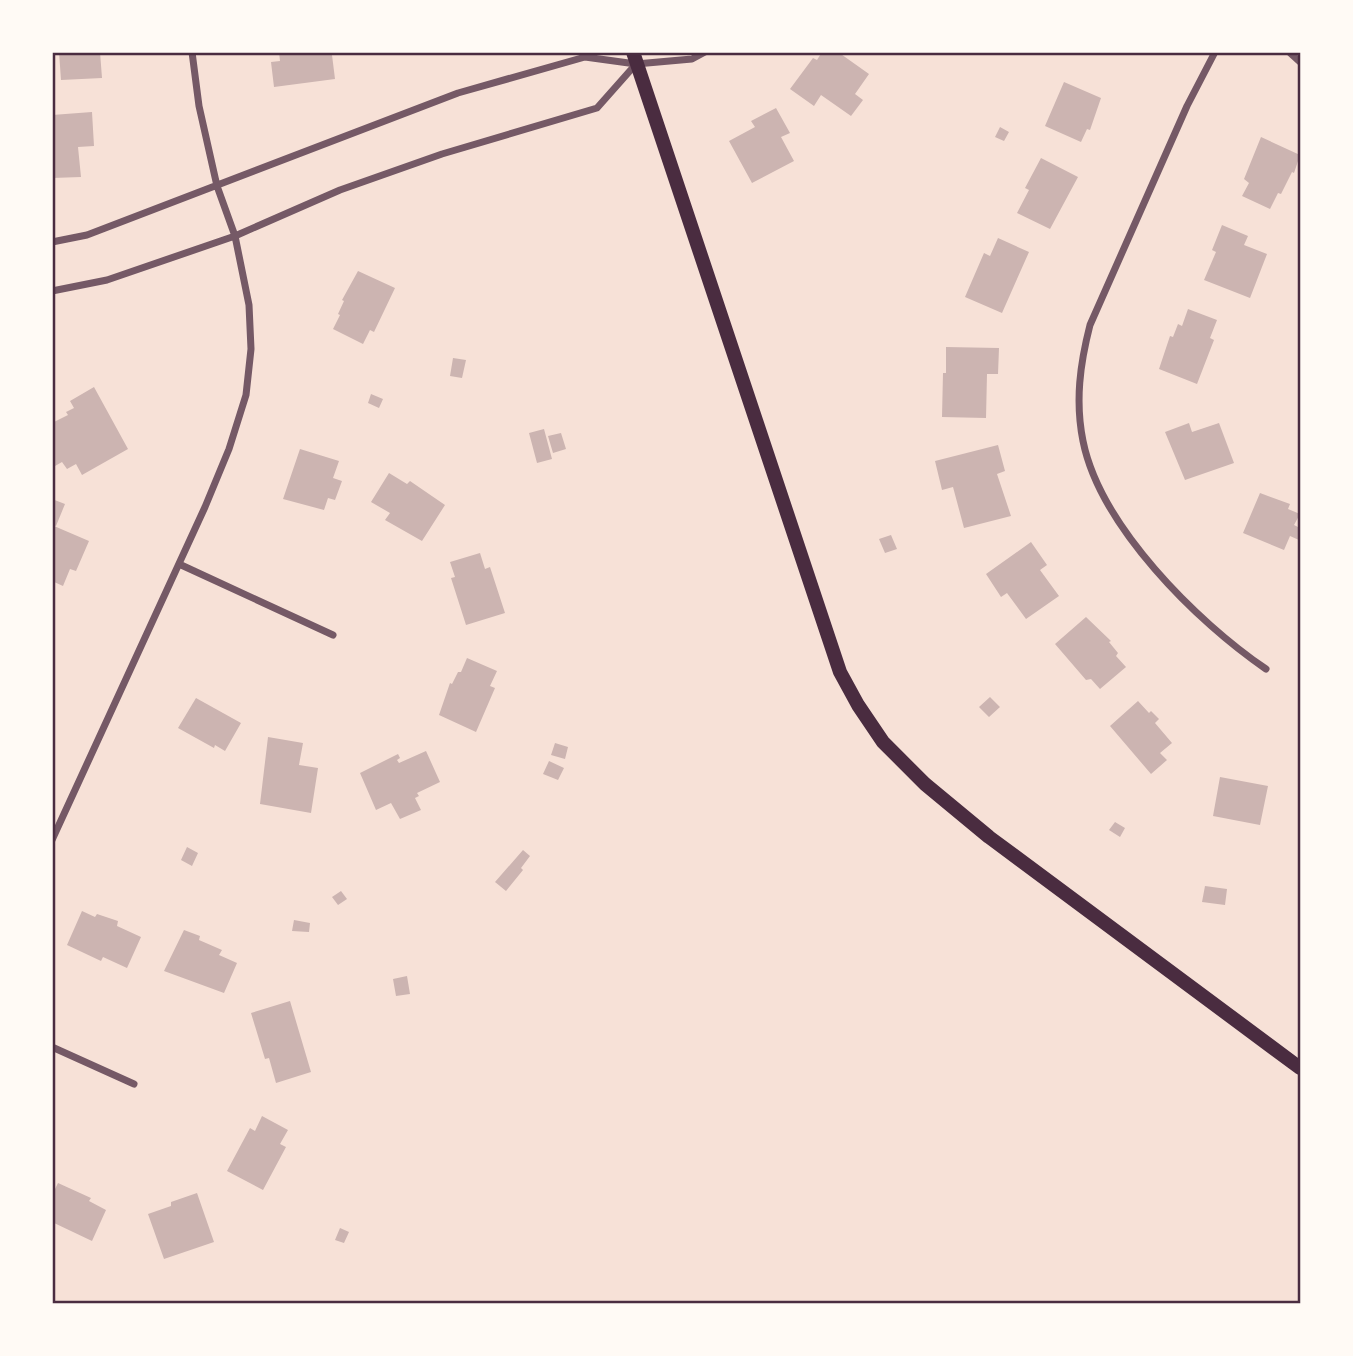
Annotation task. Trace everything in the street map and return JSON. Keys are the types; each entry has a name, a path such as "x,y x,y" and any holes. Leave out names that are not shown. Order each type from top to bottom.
{"main road":[{"path":"634,58 840,672 883,743 925,784 989,837 1300,1068"}],"street":[{"path":"52,840 179,564 229,449 246,395 251,349 249,305 235,236 217,186 199,106 191,52"},
{"path":"52,242 87,235 458,93 585,57 692,60 705,52"},
{"path":"1215,52 1186,106 1090,325 1078,384 1079,410 1083,444 1104,498 1134,543 1188,606 1212,629 1266,669"},
{"path":"1289,52 1300,62"},
{"path":"52,291 107,281 235,236 352,185 442,154 597,108 634,58"},
{"path":"179,564 333,635"},
{"path":"52,1047 134,1084"}],"building":[{"path":"59,52 100,52 102,78 61,80"},
{"path":"279,52 337,52 332,55 335,79 274,87 271,62 280,61"},
{"path":"822,52 838,52 869,74 855,94 863,100 851,116 821,95 814,106 790,89 813,58 817,60"},
{"path":"1064,82 1101,98 1090,130 1087,129 1081,142 1045,126"},
{"path":"776,108 790,133 781,137 794,161 752,183 729,141 755,127 751,121"},
{"path":"92,112 94,146 78,147 81,177 52,178 52,115"},
{"path":"1000,127 1009,132 1004,141 995,137"},
{"path":"1261,137 1300,155 1294,173 1292,172 1281,194 1278,193 1270,209 1242,196 1249,183 1244,179"},
{"path":"1041,158 1078,177 1050,229 1017,213 1029,190 1025,188"},
{"path":"1222,225 1248,236 1244,245 1267,254 1250,298 1204,280 1216,252 1212,250"},
{"path":"998,238 1029,252 1002,313 965,297 984,253 990,256"},
{"path":"358,271 395,288 374,332 370,330 363,344 333,329 340,315 338,314 344,301 342,300"},
{"path":"1188,309 1217,320 1210,338 1214,340 1197,384 1159,369 1170,336 1173,337 1178,324 1182,326"},
{"path":"946,347 999,348 998,374 987,374 986,418 942,417"},
{"path":"453,358 466,360 462,378 450,376"},
{"path":"94,387 128,449 82,475 76,464 67,469 62,462 55,466 52,461 52,423 68,415 66,412 74,408 70,401"},
{"path":"371,394 383,399 379,408 368,403"},
{"path":"1189,423 1192,432 1219,423 1234,463 1185,480 1165,432"},
{"path":"544,429 552,459 537,463 529,433"},
{"path":"561,433 566,449 553,453 548,436"},
{"path":"998,445 1005,471 997,474 1011,516 964,528 953,487 942,490 935,461"},
{"path":"300,449 339,461 333,478 342,481 335,500 328,498 324,510 283,499"},
{"path":"389,473 407,484 410,481 445,505 422,541 385,520 390,513 371,502"},
{"path":"1260,493 1290,504 1288,509 1300,514 1294,525 1300,528 1299,540 1290,536 1284,550 1243,533"},
{"path":"52,499 65,504 56,526 52,524"},
{"path":"54,526 89,541 76,571 70,569 63,586 52,581"},
{"path":"891,535 897,549 885,553 879,539"},
{"path":"1031,542 1047,565 1040,570 1059,596 1026,619 1007,593 1001,597 986,574"},
{"path":"480,553 485,569 490,567 505,613 466,625 451,578 455,577 450,562"},
{"path":"1086,617 1111,641 1109,642 1118,653 1116,656 1126,667 1100,689 1091,679 1086,680 1055,644"},
{"path":"467,658 497,671 490,686 495,688 476,732 439,715 450,683 452,684 458,672 461,672"},
{"path":"990,697 1000,707 989,717 979,707"},
{"path":"196,698 241,723 225,751 215,745 214,748 178,728"},
{"path":"1138,701 1159,719 1155,723 1172,743 1160,753 1167,760 1151,774 1110,726"},
{"path":"268,737 303,743 299,765 318,768 311,813 260,804"},
{"path":"555,743 568,747 565,759 551,755"},
{"path":"426,751 440,782 417,793 419,796 415,798 421,810 400,819 391,803 376,810 360,773 398,754 399,763"},
{"path":"549,761 564,768 558,780 543,774"},
{"path":"1220,777 1268,786 1260,825 1213,816"},
{"path":"1115,822 1125,828 1120,837 1109,830"},
{"path":"187,847 198,853 192,866 181,860"},
{"path":"523,850 530,856 521,868 523,870 506,891 495,882"},
{"path":"1205,886 1227,889 1225,905 1202,902"},
{"path":"341,891 347,899 338,905 332,897"},
{"path":"82,911 95,917 97,914 118,921 117,926 141,937 127,968 103,957 101,961 67,945"},
{"path":"294,920 310,923 309,932 292,931"},
{"path":"184,930 200,936 199,940 222,950 219,955 237,963 224,993 164,971"},
{"path":"407,976 410,994 396,996 393,979"},
{"path":"290,1001 311,1072 276,1083 269,1058 265,1059 251,1013"},
{"path":"262,1116 288,1130 280,1144 286,1147 263,1190 227,1171 250,1128 255,1131"},
{"path":"58,1183 91,1198 89,1201 106,1210 92,1241 52,1222 52,1195"},
{"path":"197,1193 214,1242 164,1259 148,1214"},
{"path":"340,1228 349,1232 344,1243 335,1240"}]}
